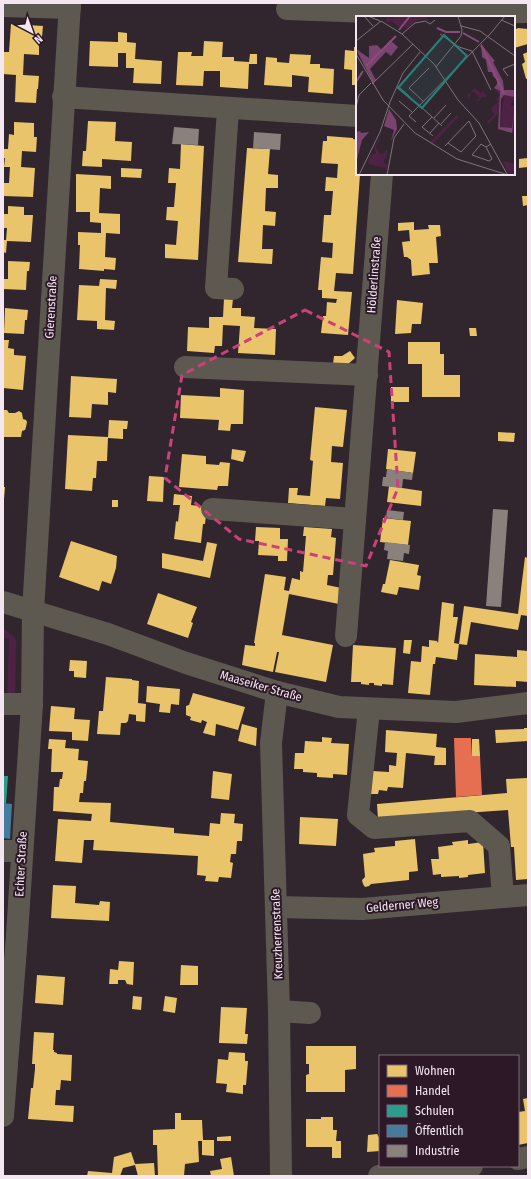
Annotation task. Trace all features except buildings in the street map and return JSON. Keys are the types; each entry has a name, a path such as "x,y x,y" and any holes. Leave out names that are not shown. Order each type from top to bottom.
{"street":[{"path":"3,6 70,6"},
{"name":"Gierenstraße","path":"33,611 70,6"},
{"path":"285,6 399,15 528,12"},
{"path":"64,97 228,109 356,116"},
{"path":"228,109 216,288 233,289"},
{"name":"Hölderlinstraße","path":"346,636 351,587 350,568 367,375 382,175"},
{"path":"185,367 367,375"},
{"path":"212,509 355,519"},
{"name":"Maaseiker Straße","path":"3,602 108,634 186,663 277,692 339,707 456,712 528,703"},
{"name":"Echter Straße","path":"3,1116 12,851 32,704 33,611"},
{"name":"Kreuzherrenstraße","path":"277,692 271,743 279,1011 281,1176"},
{"path":"3,704 32,704"},
{"path":"369,709 358,815 374,828 470,821 498,846 503,897"},
{"name":"Gelderner Weg","path":"276,907 323,913 528,895"},
{"path":"279,1011 310,1013"},
{"path":"379,1176 463,1167"}],"highlighted area":[{"path":"305,310 389,352 398,488 366,566 239,539 165,478 182,375"}],"shaded area":[{"path":"3,628 15,638 16,642 15,699 7,699 9,639 3,638"}]}
